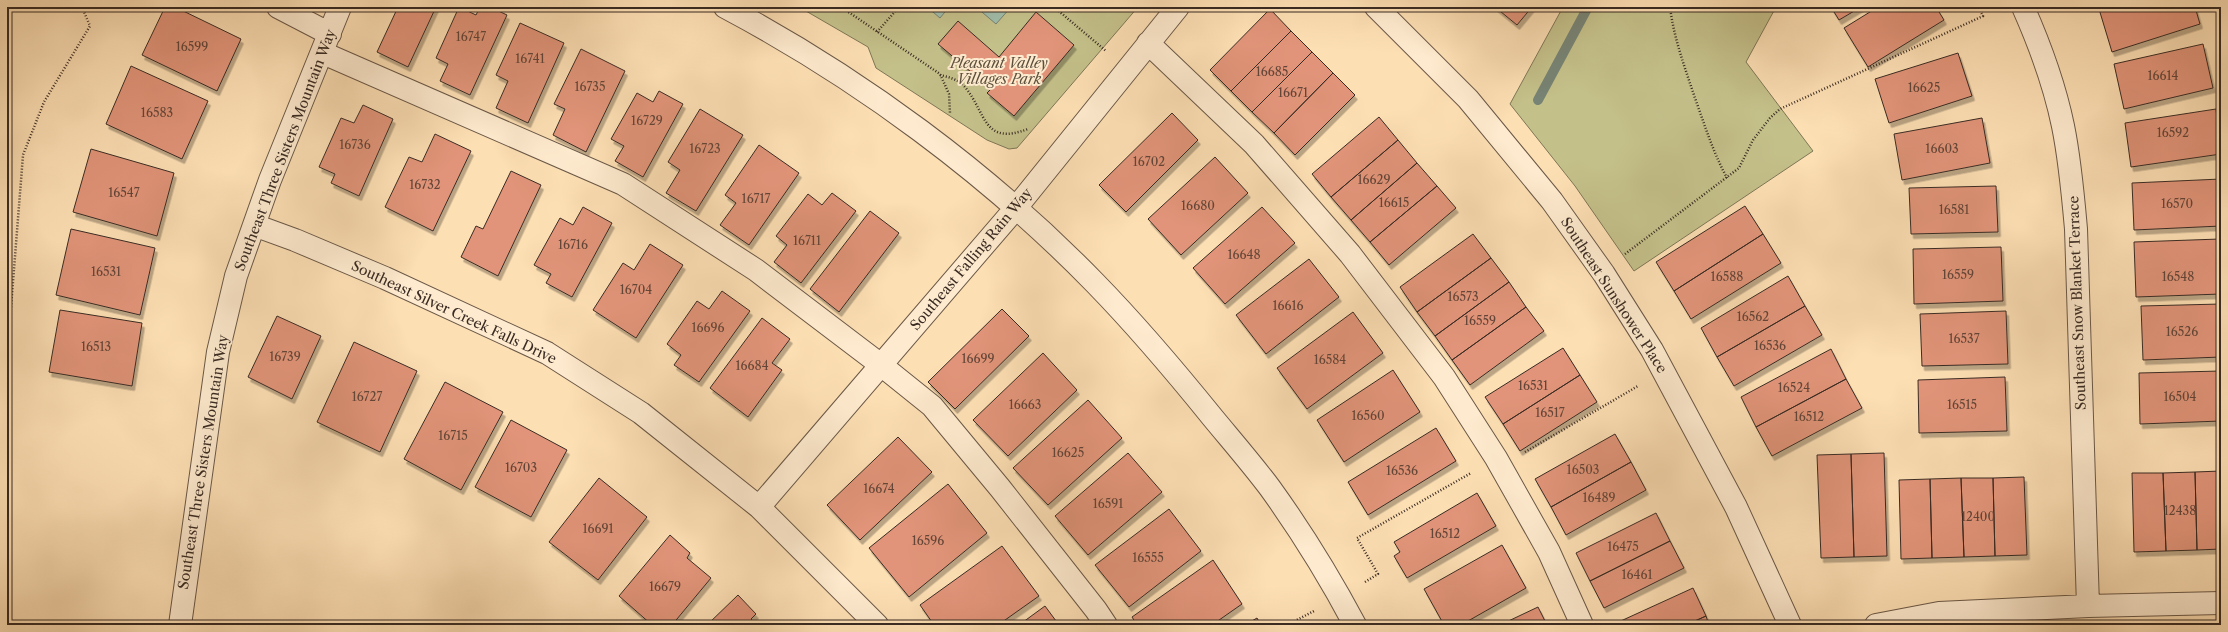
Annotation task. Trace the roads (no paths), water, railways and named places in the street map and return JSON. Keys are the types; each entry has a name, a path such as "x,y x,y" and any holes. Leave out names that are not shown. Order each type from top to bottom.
{"street":[{"path":"278,7 326,43 623,184 756,270 881,365 932,406 1000,488 1106,625"},
{"name":"Southeast Three Sisters Mountain Way","path":"180,625 218,352 236,276 270,180 340,7"},
{"path":"725,7 879,101 1015,208 1094,282 1169,364 1270,488 1340,596 1355,625"},
{"name":"Southeast Falling Rain Way","path":"759,507 1015,208 1178,7"},
{"name":"Southeast Sunshower Place","path":"1376,7 1473,105 1552,201 1611,286 1664,371 1736,507 1790,625"},
{"name":"Southeast Snow Blanket Terrace","path":"2023,7 2045,66 2063,125 2071,177 2076,230 2088,606"},
{"path":"1148,43 1254,144 1350,254 1444,377 1496,458 1549,552 1582,625"},
{"name":"Southeast Silver Creek Falls Drive","path":"254,225 295,240 385,278 547,353 641,413 759,507 876,625"},
{"path":"1876,625 1938,614 2088,606 2221,603"}],"waterway":[{"path":"1538,100 1588,7"}],"park label":[{"name":"Pleasant Valley Villages Park","path":"999,72"}]}
